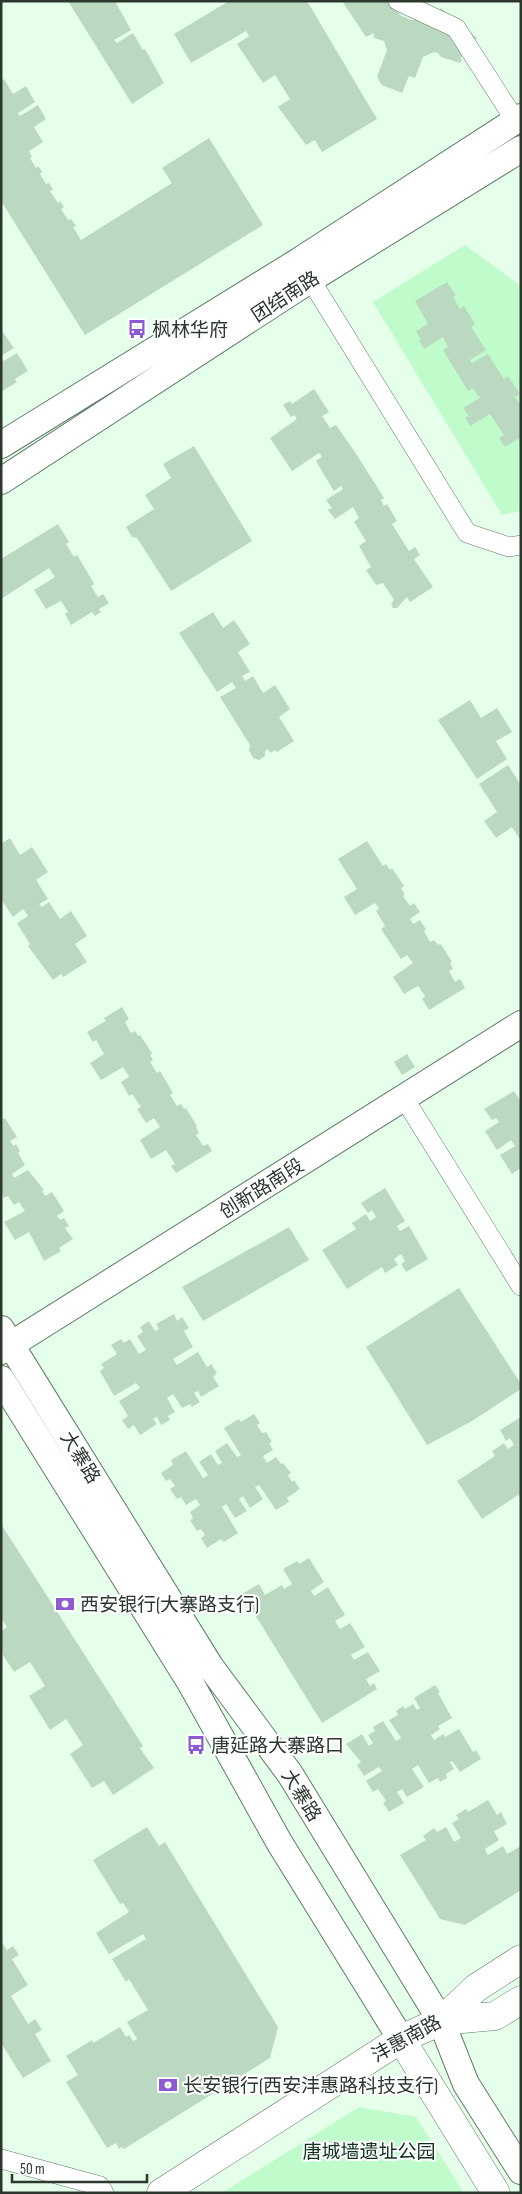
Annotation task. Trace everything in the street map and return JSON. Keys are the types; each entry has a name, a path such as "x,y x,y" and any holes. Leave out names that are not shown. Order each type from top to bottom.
{"main road":[{"name":"团结南路","path":"1,481 305,270 518,119"},
{"name":"团结南路","path":"1,445 305,270 521,149"},
{"name":"创新路南段","path":"5,1342 404,1098 521,1024"},
{"name":"大寨路","path":"5,1342 210,1666 290,1774 441,2021 466,2084 521,2171"},
{"name":"大寨路","path":"1,1379 190,1682 279,1842 401,2039"},
{"name":"沣惠南路","path":"161,2193 401,2039 441,2021 476,1988 521,1960"},
{"path":"441,2021 495,2016 521,2000"},
{"path":"401,2039 496,2193"}],"street":[{"path":"398,1 456,28 518,119"},
{"path":"305,270 466,532 509,547 521,545"},
{"path":"404,1098 521,1286"},
{"path":"1,2159 100,2186 104,2193"}],"green space":[{"path":"465,245 521,286 521,511 502,515 373,302"},
{"name":"唐城墙遗址公园","path":"359,2107 416,2117 464,2193 222,2193"}],"building":[{"path":"68,1 115,1 131,30 114,40 117,43 133,33 143,50 145,49 164,83 132,104"},
{"path":"229,1 307,1 377,119 322,152 315,140 306,145 278,107 290,99 275,75 263,83 237,44 249,36 246,31 191,63 174,34"},
{"path":"342,1 391,1 400,15 411,20 421,19 438,12 441,8 477,38 460,59 462,60 460,63 441,57 438,53 434,52 423,57 415,78 409,76 402,93 382,85 377,77 387,50 384,41 374,38 374,33 366,37"},
{"path":"4,79 13,94 26,86 35,102 18,113 20,116 38,105 46,119 34,127 43,142 29,151 32,157 30,158 36,168 38,166 42,172 40,174 46,184 49,183 53,189 50,191 58,203 60,201 64,207 61,209 68,220 71,219 76,226 73,227 81,240 172,183 162,168 209,138 263,225 85,335 1,201 1,81"},
{"path":"447,282 456,295 453,297 460,309 464,306 475,324 471,327 486,350 470,360 472,363 488,354 504,379 508,376 520,394 515,397 521,406 521,437 505,447 499,438 504,435 490,414 470,426 465,418 469,416 463,408 480,398 473,388 468,391 443,350 448,347 443,337 424,349 419,341 421,340 416,331 428,324 415,301"},
{"path":"3,332 14,348 1,356 1,333"},
{"path":"17,353 28,371 15,379 17,382 1,392 1,357 4,361"},
{"path":"314,389 329,412 322,416 330,428 336,425 355,452 384,498 381,500 384,506 387,504 397,521 392,524 409,551 415,547 420,555 414,559 433,587 410,602 407,597 397,608 393,608 391,604 394,600 383,583 376,585 366,570 371,567 359,546 366,541 354,522 359,518 353,507 335,519 328,510 332,508 326,500 343,489 341,486 334,491 316,461 322,457 319,453 292,471 270,438 297,419 294,415 291,417 283,405 290,401 292,404"},
{"path":"194,446 252,541 171,591 137,538 132,537 126,527 154,509 145,495 171,478 163,464"},
{"path":"58,524 69,542 66,544 74,557 77,555 92,580 94,584 91,586 98,597 103,594 109,603 99,609 101,612 95,616 92,612 71,625 65,614 68,612 61,601 46,609 34,590 55,577 49,568 1,599 1,559"},
{"path":"213,612 223,628 234,620 250,644 238,652 250,672 242,676 245,681 253,676 263,693 275,685 290,709 279,717 294,741 277,752 275,750 270,753 268,749 265,751 265,756 259,760 253,758 249,750 250,745 220,697 236,688 232,682 217,692 179,633"},
{"path":"470,700 481,718 497,708 512,732 496,741 507,759 477,779 438,720"},
{"path":"508,765 521,785 521,841 512,827 496,838 484,821 497,812 479,784"},
{"path":"10,838 20,855 32,847 48,872 36,880 48,899 39,904 42,907 49,902 60,919 71,911 87,936 75,944 87,962 63,977 61,974 53,980 28,946 30,944 17,923 28,916 23,909 13,917 1,899 1,844"},
{"path":"367,841 383,866 386,864 390,870 392,868 404,886 401,888 405,895 403,896 410,906 414,903 420,912 410,919 413,924 420,920 426,929 424,931 430,942 434,940 438,945 442,946 452,962 450,963 453,969 449,971 455,982 460,979 465,988 429,1010 422,999 425,996 418,986 404,994 393,977 413,963 407,955 401,959 381,929 385,926 376,911 379,909 375,903 355,915 344,897 357,889 338,859"},
{"path":"122,1007 129,1019 125,1022 131,1033 135,1031 138,1036 140,1035 152,1053 150,1055 153,1060 150,1062 157,1073 160,1071 173,1093 170,1095 177,1106 181,1104 184,1109 186,1108 197,1126 199,1133 196,1135 203,1146 208,1144 212,1151 176,1173 171,1166 175,1164 166,1150 151,1159 140,1140 160,1127 154,1118 146,1123 137,1109 141,1107 132,1094 129,1096 121,1082 129,1077 123,1067 101,1080 90,1063 104,1054 96,1040 93,1042 87,1032 106,1021 104,1018"},
{"path":"407,1054 415,1067 402,1075 394,1062"},
{"path":"514,1091 521,1102 521,1168 512,1174 500,1155 515,1146 511,1140 497,1150 485,1131 499,1122 496,1118 492,1120 484,1109"},
{"path":"5,1118 17,1137 10,1141 14,1146 16,1144 20,1151 18,1153 25,1165 12,1174 14,1178 28,1170 44,1190 42,1191 45,1196 52,1192 64,1211 57,1216 60,1220 64,1218 69,1226 65,1228 73,1239 59,1248 61,1251 44,1261 29,1232 15,1240 4,1222 25,1211 19,1202 14,1205 8,1196 4,1198 1,1192 1,1120"},
{"path":"385,1188 405,1221 397,1226 400,1231 409,1226 428,1259 406,1272 401,1264 405,1261 401,1254 394,1259 398,1265 385,1273 382,1267 347,1289 322,1250 356,1229 352,1223 366,1214 370,1221 376,1217 372,1210 368,1213 361,1203"},
{"path":"289,1227 309,1260 203,1321 182,1287"},
{"path":"459,1288 521,1384 521,1389 472,1421 427,1445 366,1347"},
{"path":"174,1314 177,1321 182,1317 189,1328 184,1331 193,1347 173,1359 177,1365 198,1352 207,1367 212,1364 217,1373 213,1377 219,1386 201,1397 198,1391 194,1393 200,1402 192,1407 190,1404 182,1408 173,1394 167,1398 175,1412 168,1416 170,1420 161,1425 157,1417 153,1419 157,1424 140,1435 134,1425 128,1429 122,1420 128,1416 119,1401 140,1388 136,1383 114,1396 100,1371 104,1368 101,1364 117,1354 111,1345 121,1339 124,1343 130,1339 139,1354 146,1350 137,1336 143,1332 140,1327 149,1321 155,1331 159,1329 156,1324"},
{"path":"254,1414 260,1423 257,1425 262,1433 266,1432 272,1442 269,1443 273,1450 263,1456 267,1463 276,1457 291,1473 288,1475 292,1482 294,1480 300,1489 287,1498 289,1502 276,1510 259,1485 255,1487 263,1499 250,1508 243,1496 239,1499 247,1511 235,1518 226,1504 222,1507 238,1533 224,1542 221,1539 207,1548 201,1538 205,1535 201,1529 197,1531 190,1520 193,1518 190,1512 200,1505 196,1499 186,1505 181,1497 177,1499 170,1489 175,1486 170,1479 166,1481 161,1473 173,1465 171,1460 186,1451 203,1478 208,1475 199,1462 211,1454 218,1465 222,1463 215,1451 227,1443 237,1457 241,1455 224,1428 239,1419 241,1422"},
{"path":"521,1417 521,1498 518,1495 482,1519 457,1481 495,1456 492,1451 504,1443 508,1449 514,1445 510,1438 506,1441 500,1430"},
{"path":"1,1524 143,1746 140,1748 154,1768 113,1795 104,1781 92,1788 70,1754 83,1745 66,1719 50,1730 29,1696 45,1686 30,1662 14,1672 1,1652 1,1631 7,1627 1,1618"},
{"path":"309,1558 324,1582 311,1591 314,1596 328,1587 345,1615 335,1621 340,1629 350,1623 365,1647 351,1655 354,1660 368,1652 380,1671 366,1679 370,1686 374,1683 377,1689 322,1723 242,1594 259,1584 265,1595 282,1585 284,1589 292,1584 283,1569 297,1561 299,1564"},
{"path":"435,1685 452,1718 438,1726 440,1729 431,1735 434,1740 443,1734 445,1737 459,1729 473,1752 476,1750 481,1759 460,1772 452,1761 450,1762 454,1769 446,1774 447,1778 440,1782 438,1778 429,1783 418,1765 412,1769 424,1787 407,1797 402,1789 397,1792 404,1803 389,1812 383,1803 386,1801 378,1789 373,1792 366,1781 382,1771 379,1767 364,1776 357,1765 361,1762 346,1744 362,1734 369,1746 373,1743 368,1735 375,1731 373,1727 383,1721 396,1741 401,1738 389,1720 398,1715 396,1711 403,1706 405,1709 413,1704 417,1710 420,1708 414,1698"},
{"path":"488,1800 497,1815 501,1812 507,1824 494,1831 499,1840 485,1849 488,1855 503,1846 507,1854 521,1846 521,1890 465,1925 440,1919 400,1855 426,1840 423,1836 434,1828 437,1832 446,1827 454,1842 461,1838 452,1823 459,1819 456,1815 466,1809 468,1812"},
{"path":"147,1827 159,1846 165,1842 278,2027 270,2058 124,2149 122,2147 119,2149 116,2143 107,2148 66,2082 78,2075 66,2056 92,2040 93,2043 120,2027 126,2037 129,2035 133,2041 137,2039 127,2022 148,2010 129,1979 126,1982 112,1959 146,1939 143,1934 109,1954 96,1933 129,1912 123,1903 120,1904 93,1860"},
{"path":"1,1941 7,1950 13,1946 19,1955 12,1959 28,1985 11,1996 28,2024 35,2019 42,2030 35,2034 51,2061 23,2078 1,2043"}],"place":[{"name":"枫林华府","path":"137,329"},
{"name":"西安银行(大寨路支行)","path":"65,1604"},
{"name":"唐延路大寨路口","path":"196,1745"},
{"name":"长安银行(西安沣惠路科技支行)","path":"168,2085"}]}
